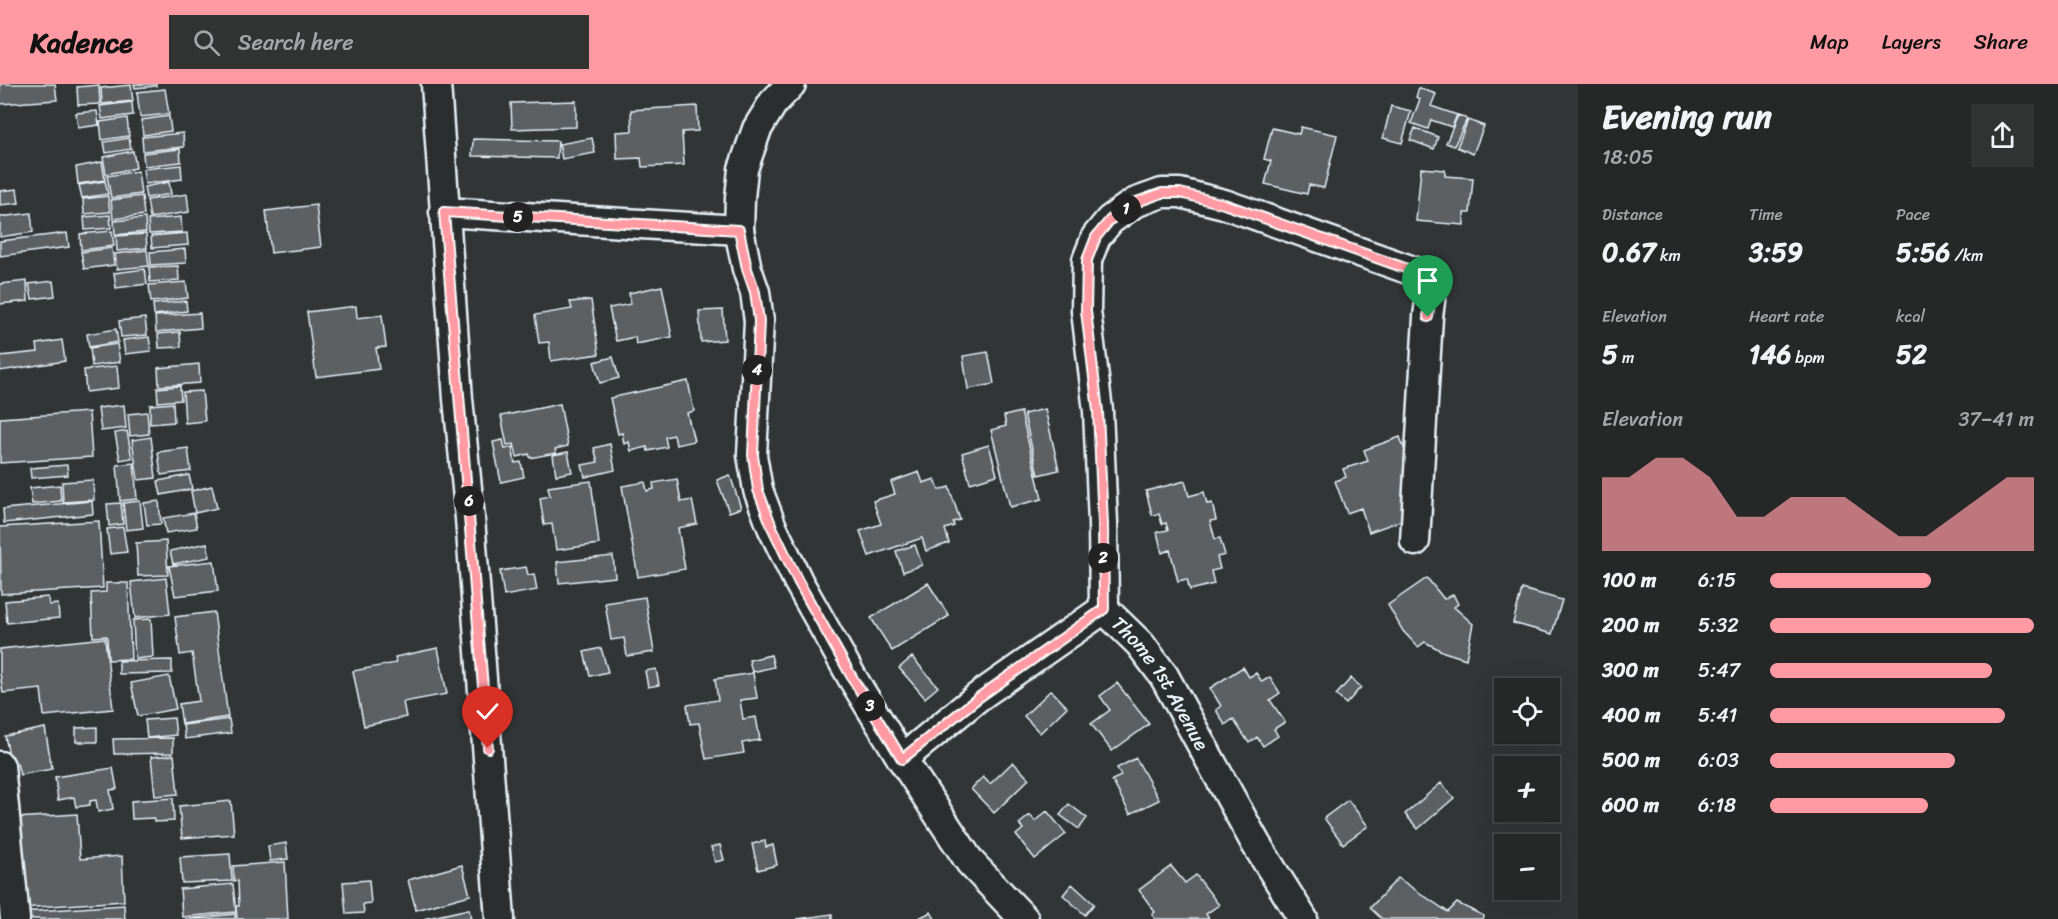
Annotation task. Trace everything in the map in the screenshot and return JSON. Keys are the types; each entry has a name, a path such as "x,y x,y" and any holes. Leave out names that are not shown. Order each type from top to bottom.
{"street":[{"path":"436,84 458,399 470,518 501,919"},
{"path":"790,84 772,103 757,129 743,169 739,230 747,269 755,292 759,321 753,455 758,490 772,527 798,581 853,679 902,759 970,862 1024,919"},
{"path":"1104,609 1098,411 1086,311 1087,260 1096,237 1110,220 1134,203 1162,193 1180,193 1224,204 1433,278 1428,317 1416,541"},
{"path":"444,212 739,230"},
{"name":"Thome 1st Avenue","path":"902,759 978,698 1104,609 1140,644 1164,676 1256,844 1303,919"},
{"path":"0,773 15,919"}],"building":[{"path":"0,84 55,84 57,100 0,104"},
{"path":"134,84 156,84 156,86 135,88"},
{"path":"99,85 100,104 78,105 77,87"},
{"path":"131,85 133,101 102,104 101,88"},
{"path":"1419,88 1436,94 1431,106 1457,115 1452,127 1431,120 1428,129 1411,123 1420,99 1416,97"},
{"path":"165,89 169,114 140,117 137,92"},
{"path":"576,101 576,127 512,129 511,103"},
{"path":"132,102 133,115 102,119 100,106"},
{"path":"697,106 698,131 682,132 684,165 642,167 641,158 617,159 616,132 632,131 631,110"},
{"path":"1391,106 1411,111 1402,143 1383,138"},
{"path":"97,111 99,125 78,128 76,113"},
{"path":"1458,115 1467,119 1454,146 1446,143"},
{"path":"169,116 171,131 143,135 141,120"},
{"path":"127,118 129,136 102,140 100,122"},
{"path":"1468,120 1484,126 1473,154 1457,147"},
{"path":"1301,127 1337,135 1324,188 1309,185 1307,194 1265,184 1271,161 1264,159 1272,128 1299,134"},
{"path":"1415,128 1438,137 1434,149 1410,140"},
{"path":"183,133 184,147 143,151 142,137"},
{"path":"129,138 131,149 106,153 104,142"},
{"path":"592,138 595,153 562,159 559,144"},
{"path":"473,139 558,141 557,158 472,156"},
{"path":"180,149 181,162 144,166 143,153"},
{"path":"133,151 136,168 106,174 103,157"},
{"path":"102,162 105,180 78,184 76,167"},
{"path":"181,165 182,179 145,184 143,169"},
{"path":"1421,168 1445,170 1445,176 1473,178 1470,213 1464,213 1464,225 1416,221"},
{"path":"138,171 141,194 111,198 107,176"},
{"path":"105,181 108,194 82,198 79,185"},
{"path":"169,182 171,194 146,198 144,187"},
{"path":"17,189 19,203 0,205 0,191"},
{"path":"187,194 189,212 150,218 147,200"},
{"path":"108,196 110,212 84,214 83,199"},
{"path":"142,196 144,215 113,219 111,200"},
{"path":"316,205 321,247 271,253 266,211"},
{"path":"31,213 33,232 0,237 0,217"},
{"path":"110,215 111,228 85,230 84,217"},
{"path":"181,217 182,232 149,234 148,220"},
{"path":"145,218 146,232 115,235 114,221"},
{"path":"112,231 114,246 81,250 80,234"},
{"path":"67,233 69,247 0,256 0,241"},
{"path":"187,233 188,245 152,248 151,236"},
{"path":"146,234 147,248 117,251 116,236"},
{"path":"112,248 114,265 84,269 81,252"},
{"path":"185,249 186,263 151,265 150,252"},
{"path":"147,250 149,266 117,269 115,254"},
{"path":"178,266 179,280 150,282 149,267"},
{"path":"145,269 147,284 116,288 114,273"},
{"path":"27,281 28,301 0,304 0,284"},
{"path":"53,281 55,296 32,299 29,284"},
{"path":"186,282 188,298 151,302 149,285"},
{"path":"662,286 672,337 636,344 635,337 616,341 609,308 631,304 629,293"},
{"path":"591,300 599,354 551,361 549,342 539,343 535,315 572,309 570,302"},
{"path":"186,301 187,311 154,315 153,304"},
{"path":"356,306 357,318 382,315 386,347 376,348 379,369 316,377 307,312"},
{"path":"723,310 725,340 701,342 699,311"},
{"path":"200,313 201,328 156,332 155,316"},
{"path":"145,318 147,335 121,337 119,321"},
{"path":"116,329 118,342 89,347 87,334"},
{"path":"180,332 181,347 159,348 158,334"},
{"path":"149,337 151,351 125,354 123,340"},
{"path":"62,340 65,361 0,371 0,356 38,352 37,344"},
{"path":"117,344 120,362 92,366 90,348"},
{"path":"988,352 994,384 968,389 963,356"},
{"path":"613,357 619,378 600,383 594,362"},
{"path":"199,364 200,383 159,386 158,368"},
{"path":"117,366 119,388 86,392 84,370"},
{"path":"688,381 694,411 687,413 694,441 676,445 674,435 665,437 667,447 648,451 647,447 631,451 629,442 624,444 622,433 618,434 610,398"},
{"path":"180,386 181,400 158,402 157,388"},
{"path":"202,391 205,421 185,423 183,392"},
{"path":"173,403 174,422 150,424 150,405"},
{"path":"560,404 568,446 555,449 556,453 530,458 529,454 517,457 514,444 507,445 501,416"},
{"path":"124,405 126,428 101,431 98,408"},
{"path":"1045,409 1059,470 1038,475 1024,414"},
{"path":"89,412 92,457 0,463 0,418"},
{"path":"147,412 149,434 130,436 128,414"},
{"path":"1021,412 1042,499 1010,507 991,430 1006,426 1004,416"},
{"path":"127,431 132,458 120,460 115,433"},
{"path":"151,437 156,478 138,480 132,440"},
{"path":"1400,437 1408,459 1414,516 1369,532 1361,508 1347,513 1335,481 1346,477 1343,469 1368,461 1364,450"},
{"path":"503,440 505,449 512,447 515,463 521,462 524,477 501,482 493,442"},
{"path":"610,444 615,470 585,477 582,465 598,462 594,448"},
{"path":"989,445 997,475 970,483 962,453"},
{"path":"188,448 191,471 161,475 158,452"},
{"path":"568,452 572,472 556,475 553,455"},
{"path":"134,463 137,499 120,501 117,465"},
{"path":"67,465 68,475 31,478 30,468"},
{"path":"919,472 923,483 935,479 939,490 949,487 960,520 953,522 954,526 945,529 949,543 926,551 922,538 869,556 860,531 881,524 873,501 895,494 891,482"},
{"path":"189,475 192,489 161,495 158,481"},
{"path":"730,475 741,508 729,512 717,480"},
{"path":"677,479 681,502 692,500 697,524 678,528 685,569 638,577 622,486 645,482 647,491 654,489 653,483"},
{"path":"93,480 94,500 63,502 62,482"},
{"path":"591,481 599,544 556,550 552,524 544,525 540,498 550,496 548,487"},
{"path":"1185,481 1189,496 1204,492 1207,504 1212,503 1216,520 1210,521 1215,539 1220,538 1225,555 1217,557 1220,569 1211,571 1214,584 1190,590 1187,579 1178,581 1170,550 1162,553 1157,532 1168,530 1166,523 1162,524 1159,514 1152,515 1146,491"},
{"path":"60,485 61,501 32,504 30,488"},
{"path":"212,486 217,508 195,513 191,491"},
{"path":"92,501 93,514 4,523 3,509"},
{"path":"140,501 143,528 126,530 123,503"},
{"path":"159,501 161,524 147,525 144,503"},
{"path":"121,503 123,524 109,526 107,504"},
{"path":"194,513 197,528 166,533 163,518"},
{"path":"99,521 103,588 1,594 0,527"},
{"path":"123,527 127,552 110,554 107,529"},
{"path":"166,541 168,575 138,576 136,543"},
{"path":"207,543 210,557 173,564 170,551"},
{"path":"915,545 922,565 903,572 896,551"},
{"path":"613,556 615,577 559,583 557,562"},
{"path":"214,561 218,591 175,596 169,566"},
{"path":"526,567 528,575 534,574 537,590 504,596 500,571"},
{"path":"166,578 170,614 135,618 131,582"},
{"path":"1427,578 1444,599 1453,594 1458,604 1454,607 1473,624 1466,659 1444,652 1425,642 1418,647 1403,631 1388,605"},
{"path":"106,583 128,583 131,659 108,660 107,636 93,637 91,593 106,592"},
{"path":"928,583 949,616 892,651 871,618"},
{"path":"1522,589 1562,600 1552,634 1513,623"},
{"path":"48,597 49,605 58,604 59,618 7,623 5,601"},
{"path":"645,597 654,652 627,656 624,638 611,640 605,603"},
{"path":"214,612 228,717 182,724 179,704 199,701 192,653 180,655 175,617"},
{"path":"151,619 153,657 135,659 133,620"},
{"path":"105,638 113,709 44,716 41,689 3,693 0,649"},
{"path":"438,648 447,694 403,702 406,717 364,726 353,671 396,663 395,657"},
{"path":"601,648 608,672 590,676 584,652"},
{"path":"771,655 774,667 752,672 749,660"},
{"path":"912,657 938,687 925,698 899,668"},
{"path":"172,660 172,673 119,674 119,661"},
{"path":"1243,667 1249,677 1256,673 1262,682 1270,677 1280,693 1270,700 1285,722 1274,729 1278,736 1263,746 1257,737 1249,743 1233,719 1225,725 1216,710 1221,706 1210,688"},
{"path":"656,669 659,685 648,687 645,671"},
{"path":"753,673 757,698 740,700 743,719 756,717 760,740 742,743 744,753 706,759 699,723 690,724 687,705 718,700 715,679"},
{"path":"169,676 176,709 138,716 131,683"},
{"path":"1351,678 1361,687 1346,704 1336,695"},
{"path":"1117,683 1149,724 1112,751 1091,724 1110,710 1100,696"},
{"path":"1051,690 1067,707 1040,733 1024,716"},
{"path":"174,718 176,735 147,738 145,720"},
{"path":"229,719 231,733 185,739 183,725"},
{"path":"97,727 97,742 76,742 76,728"},
{"path":"45,728 52,769 20,775 17,763 11,765 5,736"},
{"path":"173,738 173,753 114,754 113,739"},
{"path":"174,755 178,794 155,796 151,757"},
{"path":"1136,758 1159,800 1130,814 1112,780 1121,776 1117,768"},
{"path":"1013,762 1029,779 994,813 971,789 983,777 990,784"},
{"path":"113,768 117,789 110,790 113,809 98,812 96,800 90,801 90,805 76,807 74,797 58,800 55,777"},
{"path":"1441,783 1454,798 1418,829 1405,814"},
{"path":"173,798 174,821 154,822 154,818 132,819 131,801"},
{"path":"1348,800 1368,826 1343,844 1324,818"},
{"path":"231,801 234,834 182,838 179,806"},
{"path":"1069,804 1087,818 1079,829 1060,815"},
{"path":"1047,811 1066,834 1035,859 1016,835 1023,829 1019,824 1030,815 1035,821"},
{"path":"77,814 80,859 122,856 124,901 22,908 16,818"},
{"path":"765,841 766,847 773,845 777,865 758,870 752,844"},
{"path":"286,843 288,859 270,861 268,846"},
{"path":"720,845 724,860 715,862 711,847"},
{"path":"230,854 232,881 182,883 180,857"},
{"path":"285,862 288,919 237,919 238,881 234,881 233,866"},
{"path":"462,865 470,895 416,910 408,880"},
{"path":"1171,866 1185,883 1196,875 1219,905 1206,914 1209,919 1155,919 1152,914 1155,912 1139,890"},
{"path":"1398,878 1448,912 1457,903 1484,916 1482,919 1382,919 1370,908"},
{"path":"369,880 371,903 363,904 364,913 346,914 343,882"},
{"path":"233,884 236,912 182,917 180,889"},
{"path":"1072,884 1094,904 1085,915 1063,895"},
{"path":"124,905 125,919 23,919 22,912"},
{"path":"469,909 471,919 423,919"},
{"path":"931,912 935,919 917,919"},
{"path":"235,914 235,919 185,919"},
{"path":"832,914 832,919 797,919"}],"route":[{"path":"488,748 444,212 739,230 747,269 755,292 759,321 753,455 758,490 772,527 798,581 853,679 902,759 978,698 1104,609 1098,411 1086,311 1087,260 1096,237 1110,220 1134,203 1162,193 1180,193 1224,204 1433,278 1428,317"}]}
